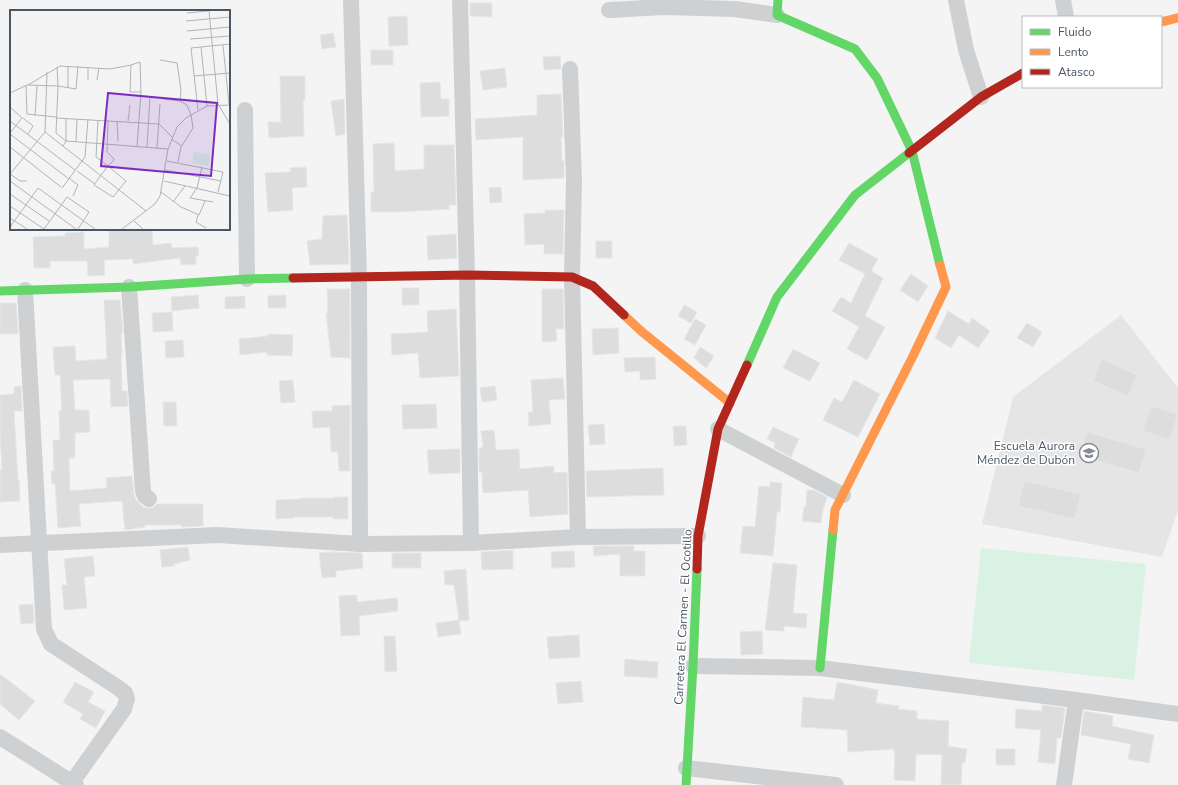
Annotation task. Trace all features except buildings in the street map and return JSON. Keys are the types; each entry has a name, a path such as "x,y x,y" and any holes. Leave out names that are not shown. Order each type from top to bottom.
{"street":[{"path":"351,0 359,276 360,544"},
{"path":"460,0 467,275 471,543"},
{"path":"956,0 966,50 981,97"},
{"path":"1062,0 1066,16"},
{"path":"609,10 664,6 735,9 778,7 855,49 877,78 912,151 946,288 835,510 820,668"},
{"path":"1162,22 1178,18"},
{"path":"570,69 574,180 572,277 578,537"},
{"name":"Carretera El Carmen - El Ocotillo","path":"686,785 693,666 698,536 718,429 777,297 855,195 981,97 1022,74"},
{"path":"245,110 247,279"},
{"path":"0,291 129,287 247,279 359,276 467,275 572,277 593,286 642,331 730,403"},
{"path":"129,287 143,491 145,496 149,499"},
{"path":"0,737 73,784 124,708 127,699 125,694 117,687 51,644 44,630 25,290"},
{"path":"718,429 843,495"},
{"path":"0,546 218,535 360,544 471,543 578,537 698,536"},
{"path":"693,666 820,668 1178,714"},
{"path":"1064,785 1076,700"},
{"path":"686,768 836,785"}],"shaded area":[{"name":"Escuela Aurora Méndez de Dubón","path":"1121,315 1178,388 1178,510 1162,557 982,524 1013,397"}],"green space":[{"path":"981,548 1146,564 1134,680 969,663"}],"traffic: fast":[{"path":"778,0 777,15 855,49 877,78 912,151 940,265"},
{"path":"747,365 777,297 855,195 909,153"},
{"path":"0,291 129,287 247,279 293,278"},
{"path":"820,668 833,530"},
{"path":"686,785 697,569"}],"traffic: slow":[{"path":"1162,22 1178,18"},
{"path":"833,530 835,510 913,356 946,287 940,265"},
{"path":"624,315 641,331 730,403"}],"traffic: jam":[{"path":"909,153 981,97 1022,74"},
{"path":"293,278 467,275 572,277 593,286 624,315"},
{"path":"697,569 698,536 718,429 747,365"}],"place":[{"name":"Escuela Aurora Méndez de Dubón","path":"1089,453"}]}
